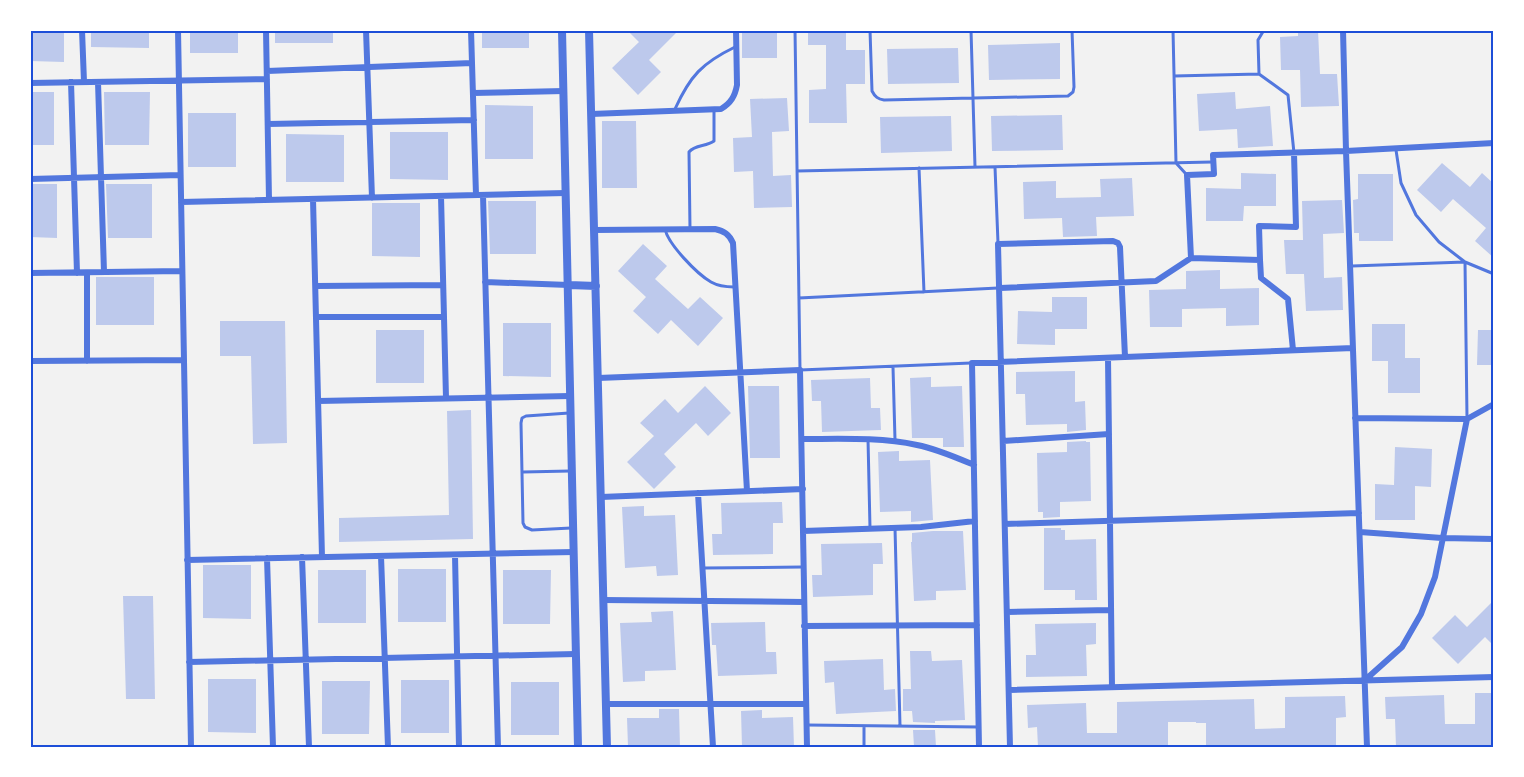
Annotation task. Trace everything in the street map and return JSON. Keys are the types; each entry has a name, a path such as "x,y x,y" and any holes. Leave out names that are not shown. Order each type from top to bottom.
{"street":[{"path":"82,30 84,82"},
{"path":"178,30 191,747"},
{"path":"266,30 269,200"},
{"path":"366,30 372,198"},
{"path":"471,30 474,120 485,282 498,747"},
{"path":"562,30 578,747"},
{"path":"589,30 607,747"},
{"path":"591,114 721,109 728,105 736,92 737,85 736,30"},
{"path":"1343,30 1367,747"},
{"path":"267,71 472,63"},
{"path":"30,83 267,79"},
{"path":"71,82 77,273"},
{"path":"98,82 104,272"},
{"path":"473,93 564,91"},
{"path":"268,124 474,120"},
{"path":"1191,258 1187,175 1214,174 1213,156 1494,143"},
{"path":"1293,350 1288,299 1260,278 1259,226 1296,227 1294,153"},
{"path":"30,179 180,175"},
{"path":"181,202 566,193"},
{"path":"441,196 446,398"},
{"path":"313,199 322,557"},
{"path":"594,230 721,230 730,237 733,243 747,491"},
{"path":"1010,747 998,244 1113,241 1118,243 1125,357"},
{"path":"1000,288 1156,281 1191,258 1260,260"},
{"path":"30,273 182,271"},
{"path":"87,273 87,361"},
{"path":"485,282 596,286"},
{"path":"316,286 443,285"},
{"path":"316,318 444,317"},
{"path":"979,747 972,363 1353,348"},
{"path":"1108,358 1112,687"},
{"path":"30,361 184,360"},
{"path":"598,378 800,370 807,747"},
{"path":"318,401 570,396"},
{"path":"1355,418 1467,419 1494,404"},
{"path":"1365,681 1402,647 1421,614 1435,577 1467,419"},
{"path":"1003,441 1109,434"},
{"path":"802,439 895,441 938,451 974,465"},
{"path":"601,497 802,489"},
{"path":"698,493 713,747"},
{"path":"1005,524 1359,513"},
{"path":"803,531 921,527 975,521"},
{"path":"1360,532 1494,539"},
{"path":"187,560 574,552"},
{"path":"455,555 459,747"},
{"path":"381,556 388,747"},
{"path":"267,558 273,747"},
{"path":"302,558 309,747"},
{"path":"603,600 804,602"},
{"path":"1007,612 1111,610"},
{"path":"804,626 976,625"},
{"path":"189,662 576,654"},
{"path":"1008,690 1494,677"},
{"path":"606,704 806,704"}],"lane":[{"path":"795,30 800,370 972,363"},
{"path":"870,30 872,91 879,99 1071,95 1074,87 1072,30"},
{"path":"971,30 975,167"},
{"path":"1173,30 1176,163 1187,175"},
{"path":"1259,74 1258,40 1264,30"},
{"path":"674,111 684,90 698,71 716,56 736,46"},
{"path":"1174,76 1259,74 1288,95 1294,153"},
{"path":"690,229 689,152 693,148 714,141 714,109"},
{"path":"1396,148 1401,183 1416,215 1439,242 1465,262 1494,274"},
{"path":"797,171 1213,162"},
{"path":"995,167 998,244"},
{"path":"919,168 924,292"},
{"path":"665,229 671,244 702,276 717,285 735,287"},
{"path":"1350,266 1465,262"},
{"path":"1465,262 1467,419"},
{"path":"799,298 1000,288"},
{"path":"893,367 895,441"},
{"path":"571,413 526,416 522,418 521,423 525,527 532,530 573,528"},
{"path":"868,440 870,529"},
{"path":"522,472 572,471"},
{"path":"895,528 900,726"},
{"path":"702,568 804,567"},
{"path":"807,725 979,727"},
{"path":"864,726 864,747"}],"building":[{"path":"30,30 64,30 64,62 30,61"},
{"path":"91,30 149,30 149,48 91,47"},
{"path":"190,30 238,30 238,53 190,53"},
{"path":"275,30 333,30 333,43 275,43"},
{"path":"482,30 529,30 529,48 482,48"},
{"path":"627,30 679,30 649,60 661,72 638,95 612,68 639,42"},
{"path":"742,30 777,30 777,58 742,58"},
{"path":"808,30 846,30 846,50 865,50 865,84 846,84 847,123 809,123 809,90 826,89 826,45 808,45"},
{"path":"1298,30 1318,30 1320,74 1337,74 1339,106 1301,107 1300,70 1281,70 1280,37 1298,36"},
{"path":"1060,43 1060,79 989,80 988,45"},
{"path":"958,48 959,83 888,84 887,49"},
{"path":"30,92 54,92 54,145 30,145"},
{"path":"104,92 150,92 149,145 105,145"},
{"path":"1235,92 1236,109 1270,106 1273,146 1238,148 1237,129 1199,131 1197,94"},
{"path":"787,98 789,131 772,132 773,176 791,175 792,207 754,208 753,171 734,172 733,138 752,137 750,99"},
{"path":"485,105 533,106 533,159 485,159"},
{"path":"188,113 236,113 236,167 188,167"},
{"path":"1062,115 1063,150 992,151 991,116"},
{"path":"951,116 952,151 881,153 880,117"},
{"path":"602,121 636,121 637,188 602,188"},
{"path":"390,132 448,132 448,180 390,179"},
{"path":"286,134 344,135 344,182 286,182"},
{"path":"1442,163 1470,187 1482,173 1494,184 1494,258 1475,241 1486,228 1453,199 1441,212 1417,190"},
{"path":"1241,173 1276,174 1276,206 1244,206 1243,221 1206,221 1206,188 1241,189"},
{"path":"1358,174 1393,174 1393,241 1359,241 1359,233 1354,233 1353,200 1358,199"},
{"path":"1132,178 1134,216 1096,217 1097,236 1063,237 1062,218 1024,219 1023,182 1056,181 1056,198 1101,197 1100,179"},
{"path":"30,184 57,184 57,238 30,237"},
{"path":"106,184 152,184 152,238 108,238"},
{"path":"1342,200 1344,233 1323,234 1324,278 1342,277 1343,310 1306,311 1304,274 1286,274 1284,240 1303,240 1302,201"},
{"path":"488,201 536,201 536,254 490,254"},
{"path":"372,203 420,203 420,257 372,256"},
{"path":"643,244 667,266 655,279 688,309 700,297 723,318 698,346 671,320 658,334 633,311 646,297 618,271"},
{"path":"1220,270 1220,289 1259,288 1259,325 1226,326 1226,308 1182,309 1182,327 1150,327 1149,290 1186,289 1186,271"},
{"path":"96,277 154,277 154,325 96,325"},
{"path":"1052,297 1087,297 1087,329 1055,329 1055,345 1017,344 1018,311 1052,312"},
{"path":"220,321 285,321 287,443 253,444 251,356 220,356"},
{"path":"503,323 551,323 551,377 503,376"},
{"path":"1372,324 1405,324 1405,358 1420,358 1420,393 1388,393 1388,361 1372,361"},
{"path":"376,330 424,330 424,383 376,383"},
{"path":"1478,330 1494,330 1494,365 1477,365"},
{"path":"1075,371 1075,402 1085,401 1086,430 1067,432 1067,424 1026,425 1025,394 1016,394 1016,372"},
{"path":"931,377 931,387 962,386 964,447 943,447 943,438 912,438 910,378"},
{"path":"870,378 871,408 880,408 881,430 822,432 821,401 812,401 811,380"},
{"path":"705,386 731,413 708,436 696,423 664,454 676,467 654,489 627,462 654,436 640,423 665,399 678,413"},
{"path":"748,386 779,386 780,458 750,458"},
{"path":"471,410 473,539 339,542 339,518 449,515 447,411"},
{"path":"1067,442 1090,442 1091,501 1060,502 1060,517 1043,518 1043,512 1038,512 1037,453 1067,452"},
{"path":"1395,447 1432,449 1431,487 1415,486 1415,520 1375,520 1375,484 1394,485"},
{"path":"899,451 899,461 930,460 933,520 911,522 911,511 880,512 878,452"},
{"path":"782,502 783,523 773,523 773,554 713,555 712,534 722,534 721,503"},
{"path":"644,506 644,516 675,515 678,575 657,576 656,566 625,568 622,507"},
{"path":"1044,528 1065,530 1065,540 1096,539 1097,600 1075,600 1075,590 1044,590"},
{"path":"963,531 966,590 936,591 936,600 914,601 912,533"},
{"path":"882,543 883,564 873,564 873,595 813,597 812,575 822,575 821,544"},
{"path":"203,565 251,565 251,619 203,618"},
{"path":"398,569 446,569 446,622 398,622"},
{"path":"318,570 366,570 366,623 318,623"},
{"path":"503,570 551,570 550,624 503,624"},
{"path":"123,596 153,596 155,699 126,699"},
{"path":"1494,600 1494,646 1485,637 1458,664 1432,638 1455,615 1467,627"},
{"path":"673,611 676,670 645,671 645,681 623,682 620,623 652,622 651,612"},
{"path":"765,622 766,652 776,652 777,674 718,676 716,645 712,645 711,623"},
{"path":"1096,623 1096,644 1086,645 1087,676 1026,677 1026,655 1036,655 1035,624"},
{"path":"910,651 931,651 932,661 962,660 965,720 935,721 935,723 913,722 912,711 903,711 903,689 911,689"},
{"path":"883,659 884,690 895,689 896,711 836,714 834,682 825,683 824,661"},
{"path":"208,679 256,679 256,733 208,732"},
{"path":"401,680 449,680 449,733 401,733"},
{"path":"322,681 370,681 369,734 322,734"},
{"path":"511,682 559,682 559,735 511,735"},
{"path":"1475,693 1494,693 1494,745 1396,747 1395,719 1386,719 1385,697 1444,695 1445,724 1475,724"},
{"path":"1345,696 1346,717 1336,718 1336,747 1206,747 1206,723 1168,722 1168,747 1038,747 1037,727 1028,728 1027,705 1086,703 1087,733 1117,733 1117,702 1254,699 1255,729 1285,728 1285,697"},
{"path":"659,709 679,709 680,747 628,747 627,718 659,718"},
{"path":"762,710 762,718 793,717 794,747 742,747 741,711"},
{"path":"913,730 935,730 936,747 914,747"}]}
